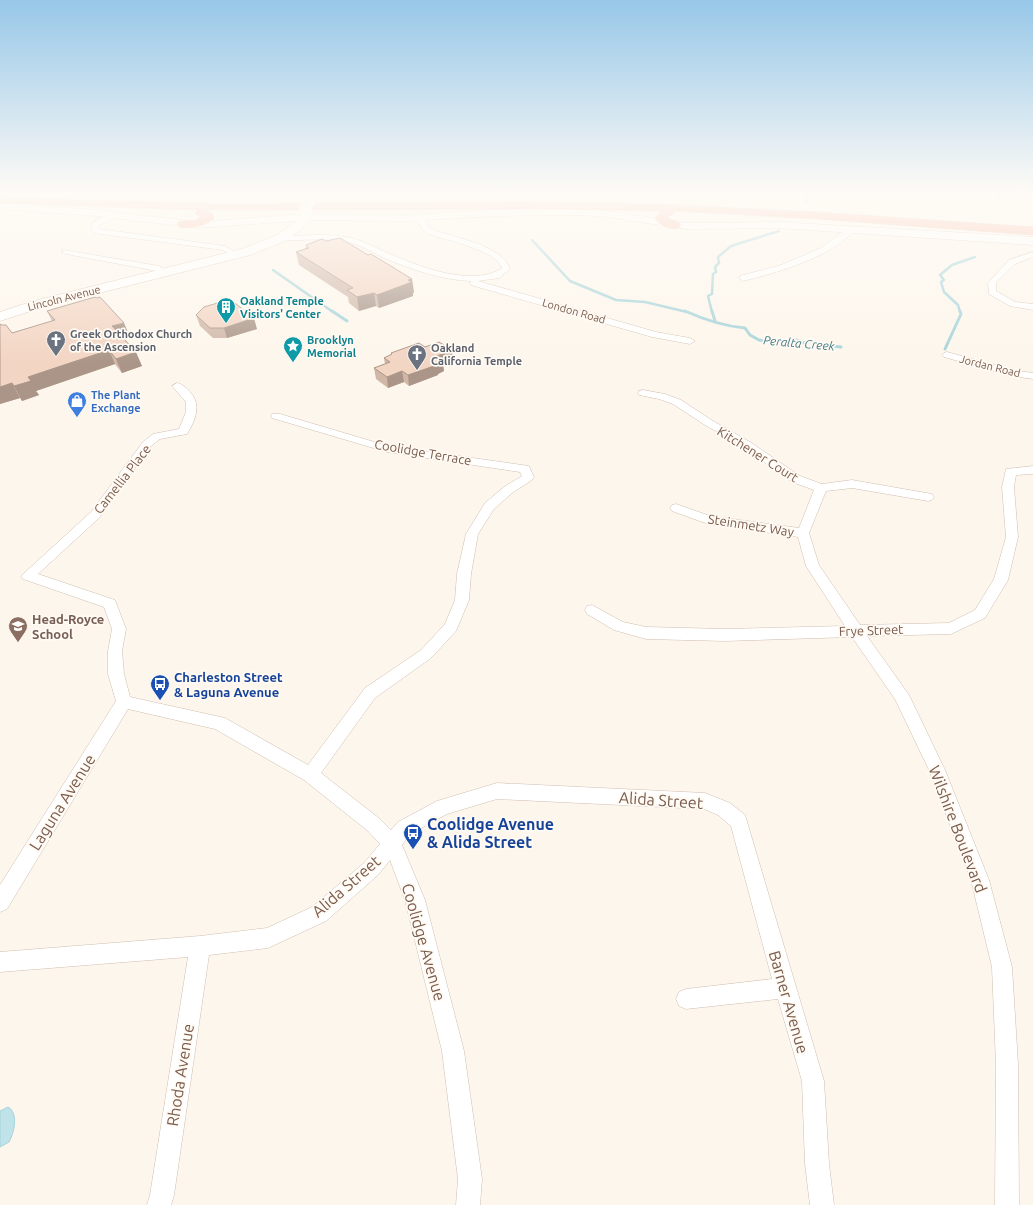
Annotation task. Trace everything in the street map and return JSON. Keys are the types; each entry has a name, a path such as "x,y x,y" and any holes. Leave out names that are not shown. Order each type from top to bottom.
{"main road":[{"name":"Lincoln Avenue","path":"0,317 35,305 166,273 248,250"}],"street":[{"path":"228,250 235,255"},
{"path":"373,250 401,262 458,278 473,279 494,276 503,272 507,265 503,259 486,250"},
{"path":"743,278 784,267 823,250"},
{"path":"66,252 159,269 166,273"},
{"path":"1033,254 1012,262 992,283 992,292 1013,304 1033,307"},
{"name":"London Road","path":"458,278 655,335 690,341"},
{"name":"Jordan Road","path":"947,355 1012,373 1033,376"},
{"name":"Camellia Place","path":"124,702 116,674 115,651 119,629 110,604 28,576 95,515 147,444 157,436 183,432 192,412 192,401 187,394 177,386"},
{"name":"Kitchener Court","path":"643,393 661,396 677,402 709,423 746,444 796,479 821,488 852,484 928,498"},
{"name":"Coolidge Terrace","path":"276,416 387,449 525,469 528,477 508,490 489,506 472,534 464,574 462,600 452,627 426,654 370,693 310,775"},
{"name":"Frye Street","path":"592,610 619,626 646,633 725,635 951,628 980,614 1001,580 1012,537 1008,487 1010,472 1033,470"},
{"path":"803,533 821,488"},
{"name":"Steinmetz Way","path":"676,508 708,520 803,533"},
{"name":"Wilshire Boulevard","path":"803,533 813,566 855,630 901,695 937,770 980,880 1002,966 1007,1064 1007,1205"},
{"name":"Coolidge Avenue","path":"124,702 219,723 310,775 374,825 392,843 415,900 453,1051 470,1179 468,1205"},
{"name":"Laguna Avenue","path":"0,902 124,702"},
{"name":"Alida Street","path":"0,962 200,946 268,938 319,914 371,869 404,828 443,806 496,791 706,801 724,809"},
{"name":"Barner Avenue","path":"724,809 739,821 785,988 813,1081 817,1164 822,1205"},
{"name":"Rhoda Avenue","path":"159,1205 162,1195 200,946"},
{"path":"686,999 785,988"}],"water":[{"path":"8,1107 14,1114 14,1129 9,1142 0,1147 0,1111"}],"building":[{"path":"302,250 360,250 368,255 371,254 412,279 408,280 412,282 377,295 374,293 357,297 347,290 353,288 296,252"},
{"name":"Greek Orthodox Church of the Ascension","path":"95,297 100,297 124,323 112,326 136,352 116,359 109,350 28,377 31,381 14,386 12,383 0,387 0,324 6,325 12,333 55,320 47,311"},
{"path":"221,302 236,304 254,318 224,328 210,328 196,315 204,307"},
{"path":"439,342 452,350 437,356 443,360 435,364 437,365 408,375 402,371 387,377 374,368 390,362 384,358 392,354 391,353 419,343 425,347"}],"waterway":[{"path":"541,250 570,281 616,300 645,302 687,312"},
{"path":"712,312 708,296 712,294 713,274 716,272 715,267 719,263 718,257 726,250"},
{"name":"Peralta Creek","path":"960,312 958,305 944,292 941,282 944,280 940,275 952,265 975,257"},
{"path":"273,270 333,312"},
{"path":"332,311 347,321"},
{"name":"Peralta Creek","path":"685,311 714,322 745,328 750,335 759,340 774,342 796,340 804,343 811,341 823,345 841,347"},
{"path":"712,311 715,321"},
{"name":"Peralta Creek","path":"945,349 961,314 960,311"}],"place":[{"name":"Oakland Temple Visitors' Center","path":"226,324"},
{"name":"Greek Orthodox Church of the Ascension","path":"56,357"},
{"name":"Brooklyn Memorial","path":"293,363"},
{"name":"Oakland California Temple","path":"417,371"},
{"name":"The Plant Exchange","path":"77,418"},
{"name":"Head-Royce School","path":"18,643"},
{"name":"Charleston Street & Laguna Avenue","path":"160,701"},
{"name":"Coolidge Avenue & Alida Street","path":"413,850"}]}
